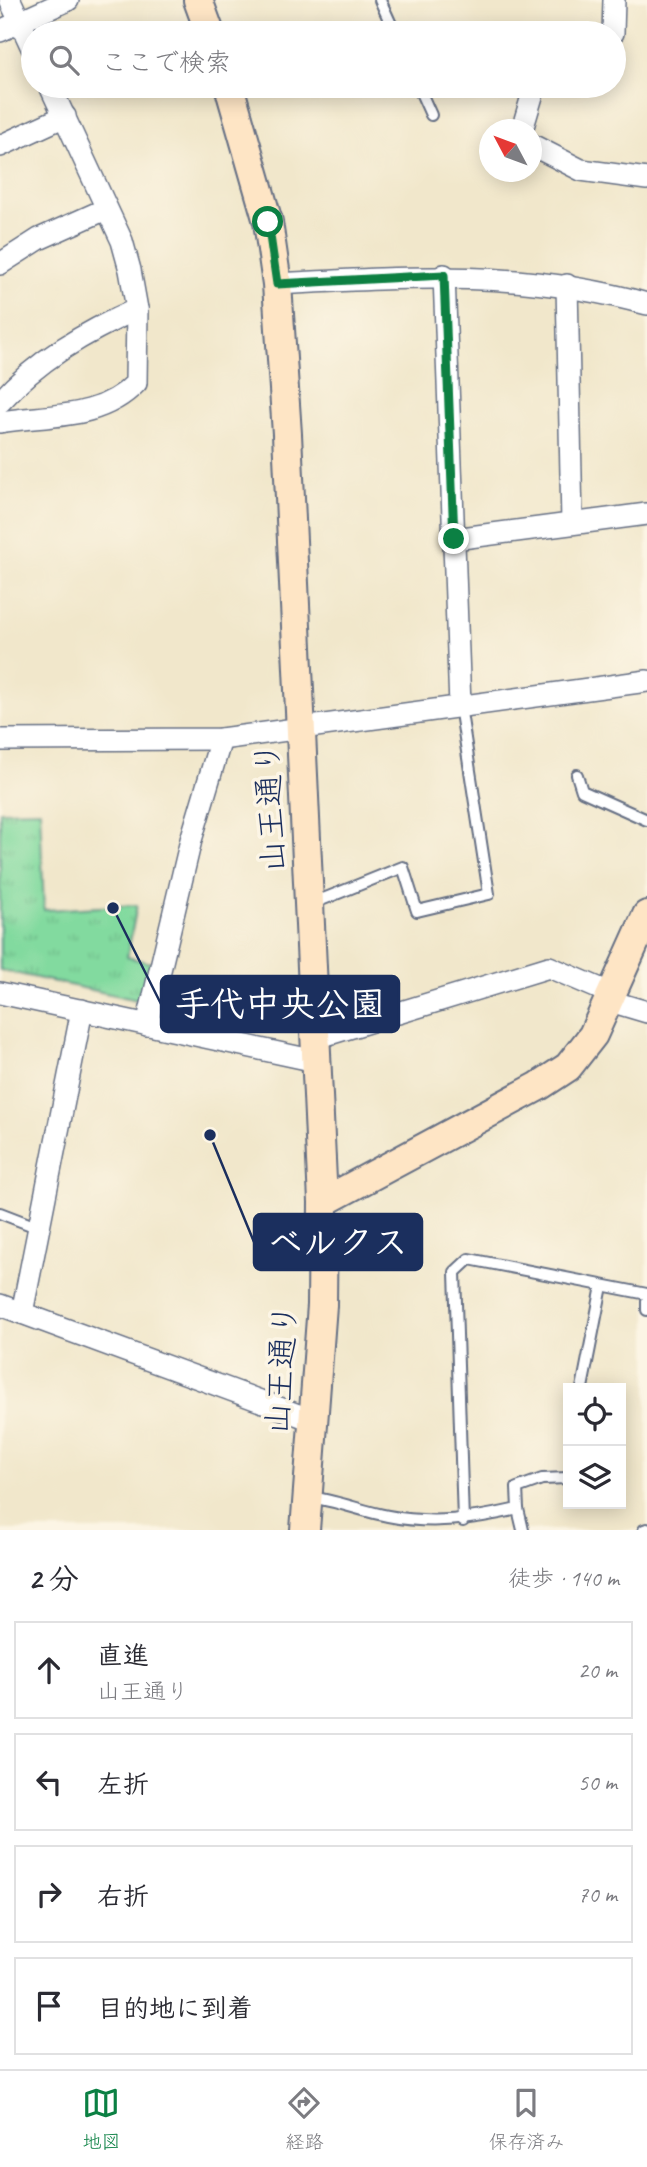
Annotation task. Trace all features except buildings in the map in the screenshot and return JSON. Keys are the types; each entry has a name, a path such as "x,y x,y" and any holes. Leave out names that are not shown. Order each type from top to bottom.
{"street":[{"path":"10,0 20,21"},
{"path":"0,31 68,0"},
{"path":"198,0 206,21"},
{"path":"613,21 614,0"},
{"path":"0,422 89,413 126,394 136,383 137,309 125,251 56,98"},
{"name":"山王通り","path":"232,98 268,222 277,284 301,727 323,1202 322,1304 305,1530"},
{"path":"525,119 531,98"},
{"path":"0,145 65,116"},
{"path":"542,150 581,170 647,179"},
{"path":"0,264 39,239 106,209"},
{"path":"277,284 444,275 567,285 647,304"},
{"path":"444,275 460,706"},
{"path":"567,285 572,523"},
{"path":"0,402 46,359 104,324 137,309"},
{"path":"454,539 647,514"},
{"path":"0,740 221,739 644,677"},
{"path":"147,1025 194,827 221,739"},
{"path":"323,1202 539,1086 568,1067 593,1035 647,915"},
{"path":"0,993 147,1025 316,1050 549,967 611,998 647,1012"},
{"path":"22,1313 82,1010"},
{"path":"0,1305 312,1420"}],"lane":[{"path":"380,0 390,21"},
{"path":"423,98 430,115"},
{"path":"310,905 403,867 417,911 489,894 460,706"},
{"path":"577,775 582,791 647,820"},
{"path":"0,1213 39,1228"},
{"path":"463,1521 455,1272 469,1259 647,1294"},
{"path":"583,1383 602,1286"},
{"path":"647,1301 647,1310"},
{"path":"523,1530 517,1488 542,1479 563,1478"},
{"path":"307,1497 328,1499 389,1517 463,1521 518,1509"}],"green space":[{"path":"40,810 44,910 137,905 127,957 151,963 142,1001 0,970 0,811"}],"place":[{"name":"手代中央公園","path":"113,908"},
{"name":"ベルクス","path":"210,1135"}],"route":[{"path":"268,222 277,284 444,275 454,539"}]}
